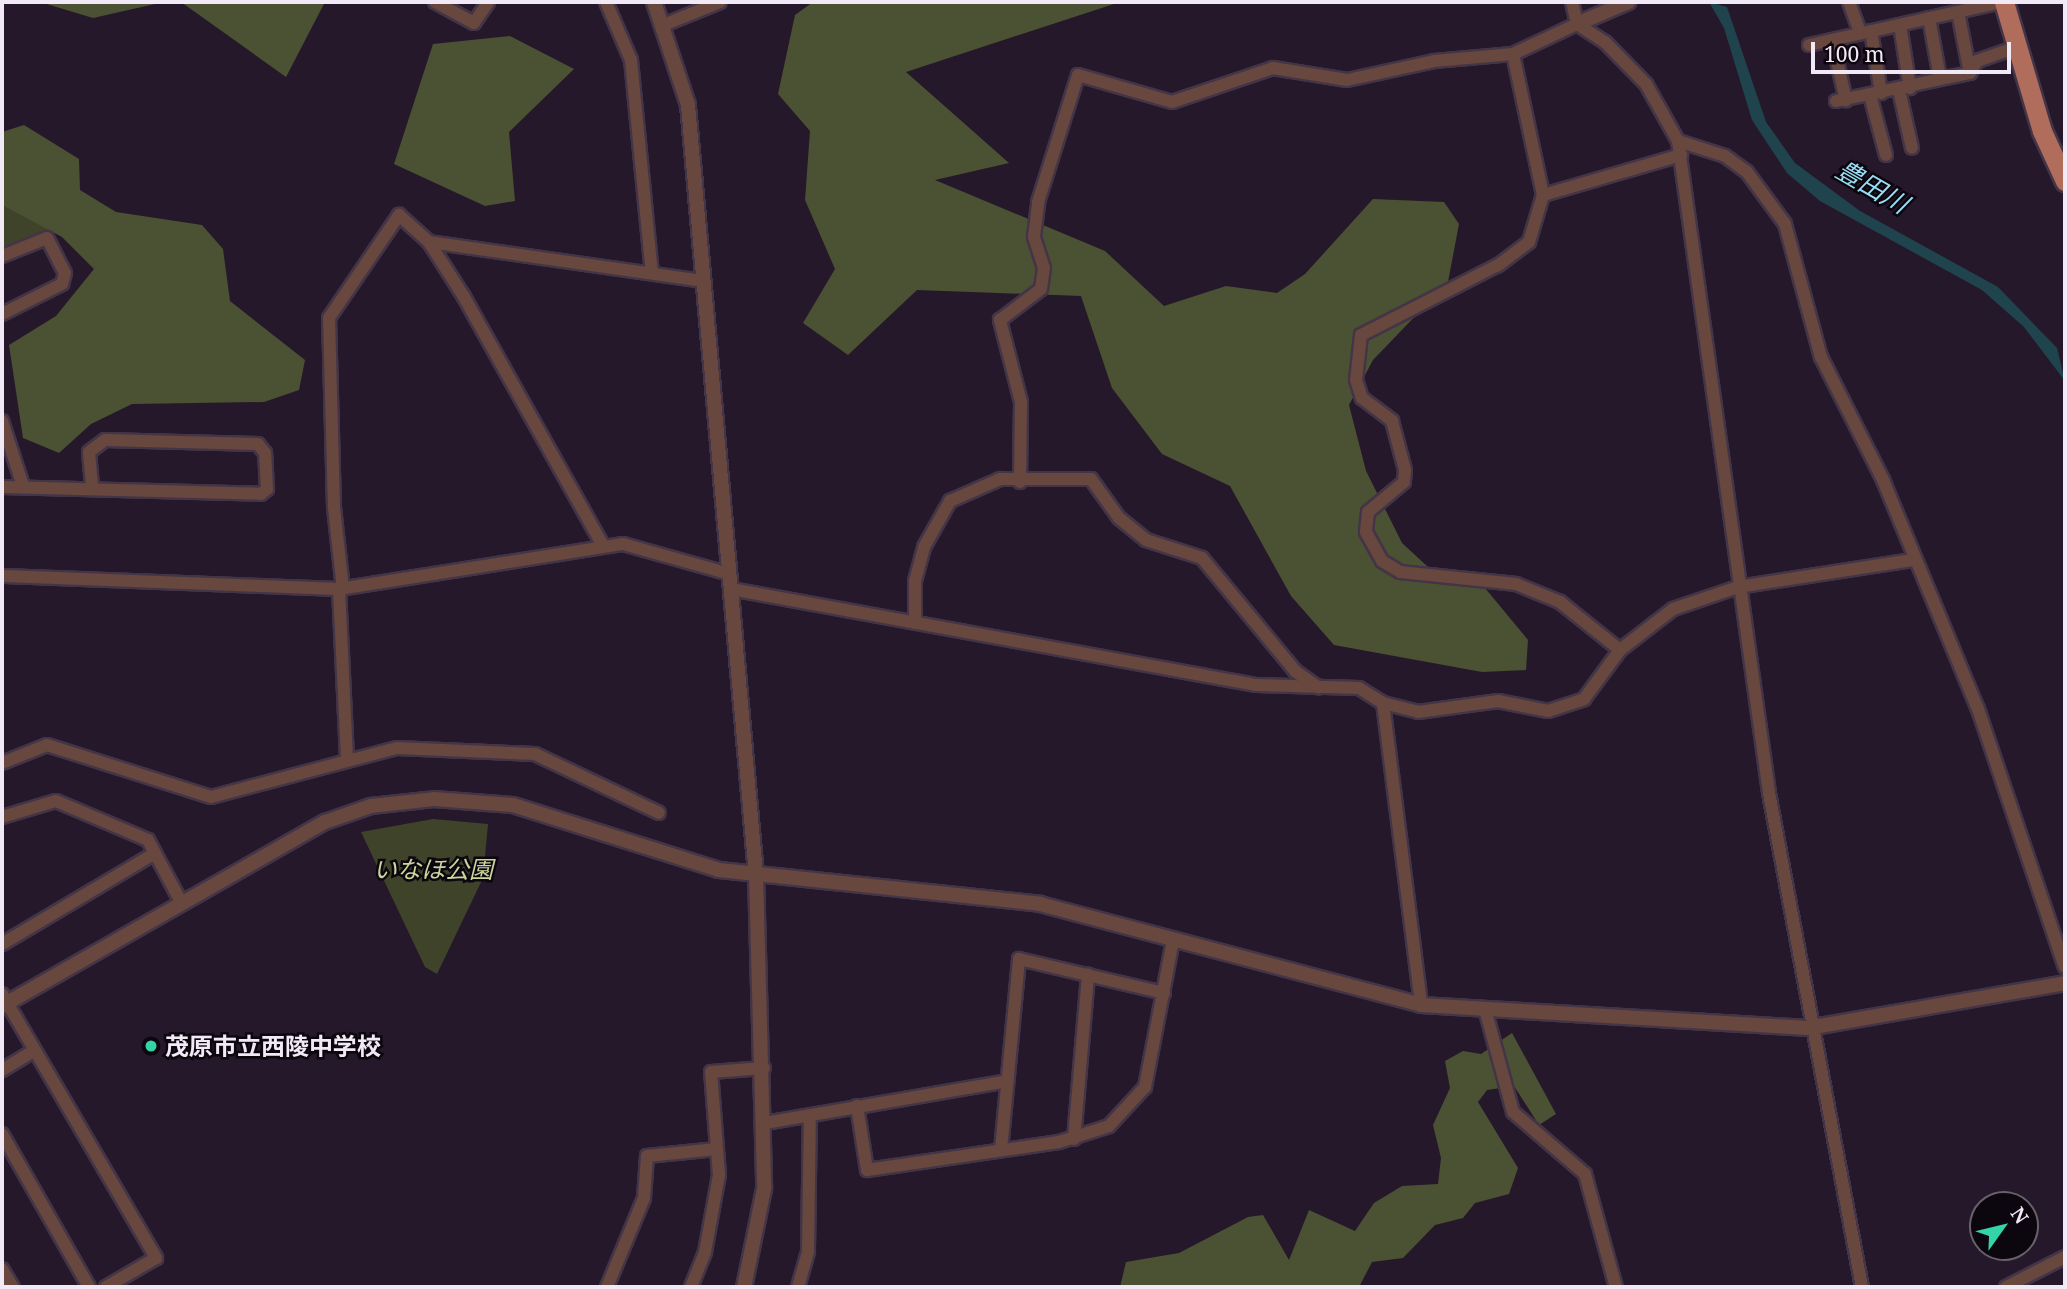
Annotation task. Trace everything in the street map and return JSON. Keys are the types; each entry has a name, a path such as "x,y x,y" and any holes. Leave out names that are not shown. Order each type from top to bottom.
{"main road":[{"path":"2003,2 2065,181"}],"street":[{"path":"435,2 474,23 488,2"},
{"path":"606,2 631,61 652,273"},
{"path":"654,2 666,24 688,105 756,873 764,1068 764,1189 744,1287"},
{"path":"1572,2 1577,24 1605,42 1646,84 1678,141 1738,587 1808,1028 1862,1287"},
{"path":"1020,482 1021,402 1000,320 1041,289 1044,268 1034,237 1038,202 1078,75 1172,102 1273,68 1347,80 1434,61 1513,54 1628,2"},
{"path":"1849,2 1865,32 1886,155"},
{"path":"1810,45 2003,2"},
{"path":"666,24 712,4"},
{"path":"1958,12 1970,73"},
{"path":"1929,18 1940,78"},
{"path":"1900,25 1912,148"},
{"path":"1832,40 1841,100 1905,89 1940,78 1970,73 1978,61 2017,47"},
{"path":"1513,54 1543,195 1529,242 1514,256 1361,335 1356,380 1362,398 1392,421 1405,470 1404,482 1368,512 1366,532 1382,561 1400,572 1516,584 1560,602 1620,650"},
{"path":"1678,141 1725,156 1747,172 1785,224 1821,357 1883,480 1913,560 1978,709 2065,967"},
{"path":"1543,195 1681,155"},
{"path":"347,761 341,589 334,508 329,318 399,215 429,242 602,544"},
{"path":"2,256 47,238 65,273 62,285 2,314"},
{"path":"429,242 703,281"},
{"path":"2,421 23,486"},
{"path":"2,487 261,494 267,489 265,453 258,444 105,440 89,452 92,488"},
{"path":"915,623 915,581 937,516 969,488 1000,479 1020,482 1091,479 1119,518 1146,540 1202,558 1294,671 1326,691"},
{"path":"2,576 341,589 602,544 668,553 730,581 915,623 1256,685 1326,691 1359,688 1383,704 1418,712 1498,701 1548,711 1584,699 1620,650 1673,609 1738,587 1913,560"},
{"path":"1383,704 1421,1005"},
{"path":"2,763 47,746 211,797 397,748 535,754 659,813"},
{"path":"106,1287 156,1258 3,1001 325,822 408,800 513,806 682,863 1041,904 1421,1005 1808,1028 2065,983"},
{"path":"2,817 56,801 148,840 181,902"},
{"path":"2,944 155,853"},
{"path":"857,1106 867,1170 1074,1139 1109,1126 1145,1087 1173,940"},
{"path":"1001,1150 1019,959 1164,993"},
{"path":"1074,1139 1088,975"},
{"path":"1485,1009 1513,1112 1585,1174 1616,1287"},
{"path":"2,1070 34,1051"},
{"path":"691,1287 705,1252 718,1149 712,1072 764,1068"},
{"path":"765,1123 1006,1081"},
{"path":"797,1287 808,1251 810,1115"},
{"path":"2,1134 89,1287"},
{"path":"607,1287 644,1198 647,1156 718,1149"},
{"path":"2006,1287 2065,1257"},
{"path":"2,1269 13,1287"}],"green space":[{"path":"40,2 164,2 93,18"},
{"path":"181,2 325,2 286,77"},
{"path":"813,2 1120,2 906,72 1009,163 935,180 1105,251 1164,306 1226,286 1277,293 1305,274 1373,199 1444,202 1459,224 1448,282 1373,360 1349,405 1366,471 1402,543 1428,567 1475,576 1528,640 1526,670 1482,672 1334,645 1291,596 1230,486 1162,454 1112,388 1081,296 917,290 848,355 803,323 835,269 805,200 810,131 778,94 795,15"},
{"path":"510,36 574,69 509,132 515,201 485,206 394,164 433,44"},
{"path":"24,125 79,159 80,190 116,212 202,225 223,249 230,301 305,360 299,390 264,402 132,404 91,424 59,453 23,438 9,345 56,316 94,269 62,237 2,205 2,132"},
{"path":"2,156 50,233 2,253"},
{"name":"いなほ公園","path":"433,819 488,824 483,878 437,974 425,967 361,832"},
{"path":"1512,1033 1556,1114 1539,1125 1514,1086 1487,1090 1478,1102 1518,1168 1509,1194 1475,1203 1463,1218 1435,1225 1403,1258 1372,1262 1359,1287 1120,1287 1126,1262 1179,1253 1248,1217 1263,1215 1289,1260 1309,1210 1355,1231 1374,1203 1402,1186 1438,1184 1441,1158 1433,1125 1450,1088 1445,1061 1463,1051 1481,1054"}],"water":[{"path":"1709,2 1727,7 1766,122 1795,163 1860,211 1998,287 2057,348 2065,381 2024,327 1982,290 1820,201 1787,173 1752,120 1724,28"}],"place":[{"name":"茂原市立西陵中学校","path":"151,1046"}],"water label":[{"name":"豊田川","path":"1872,187"}]}
